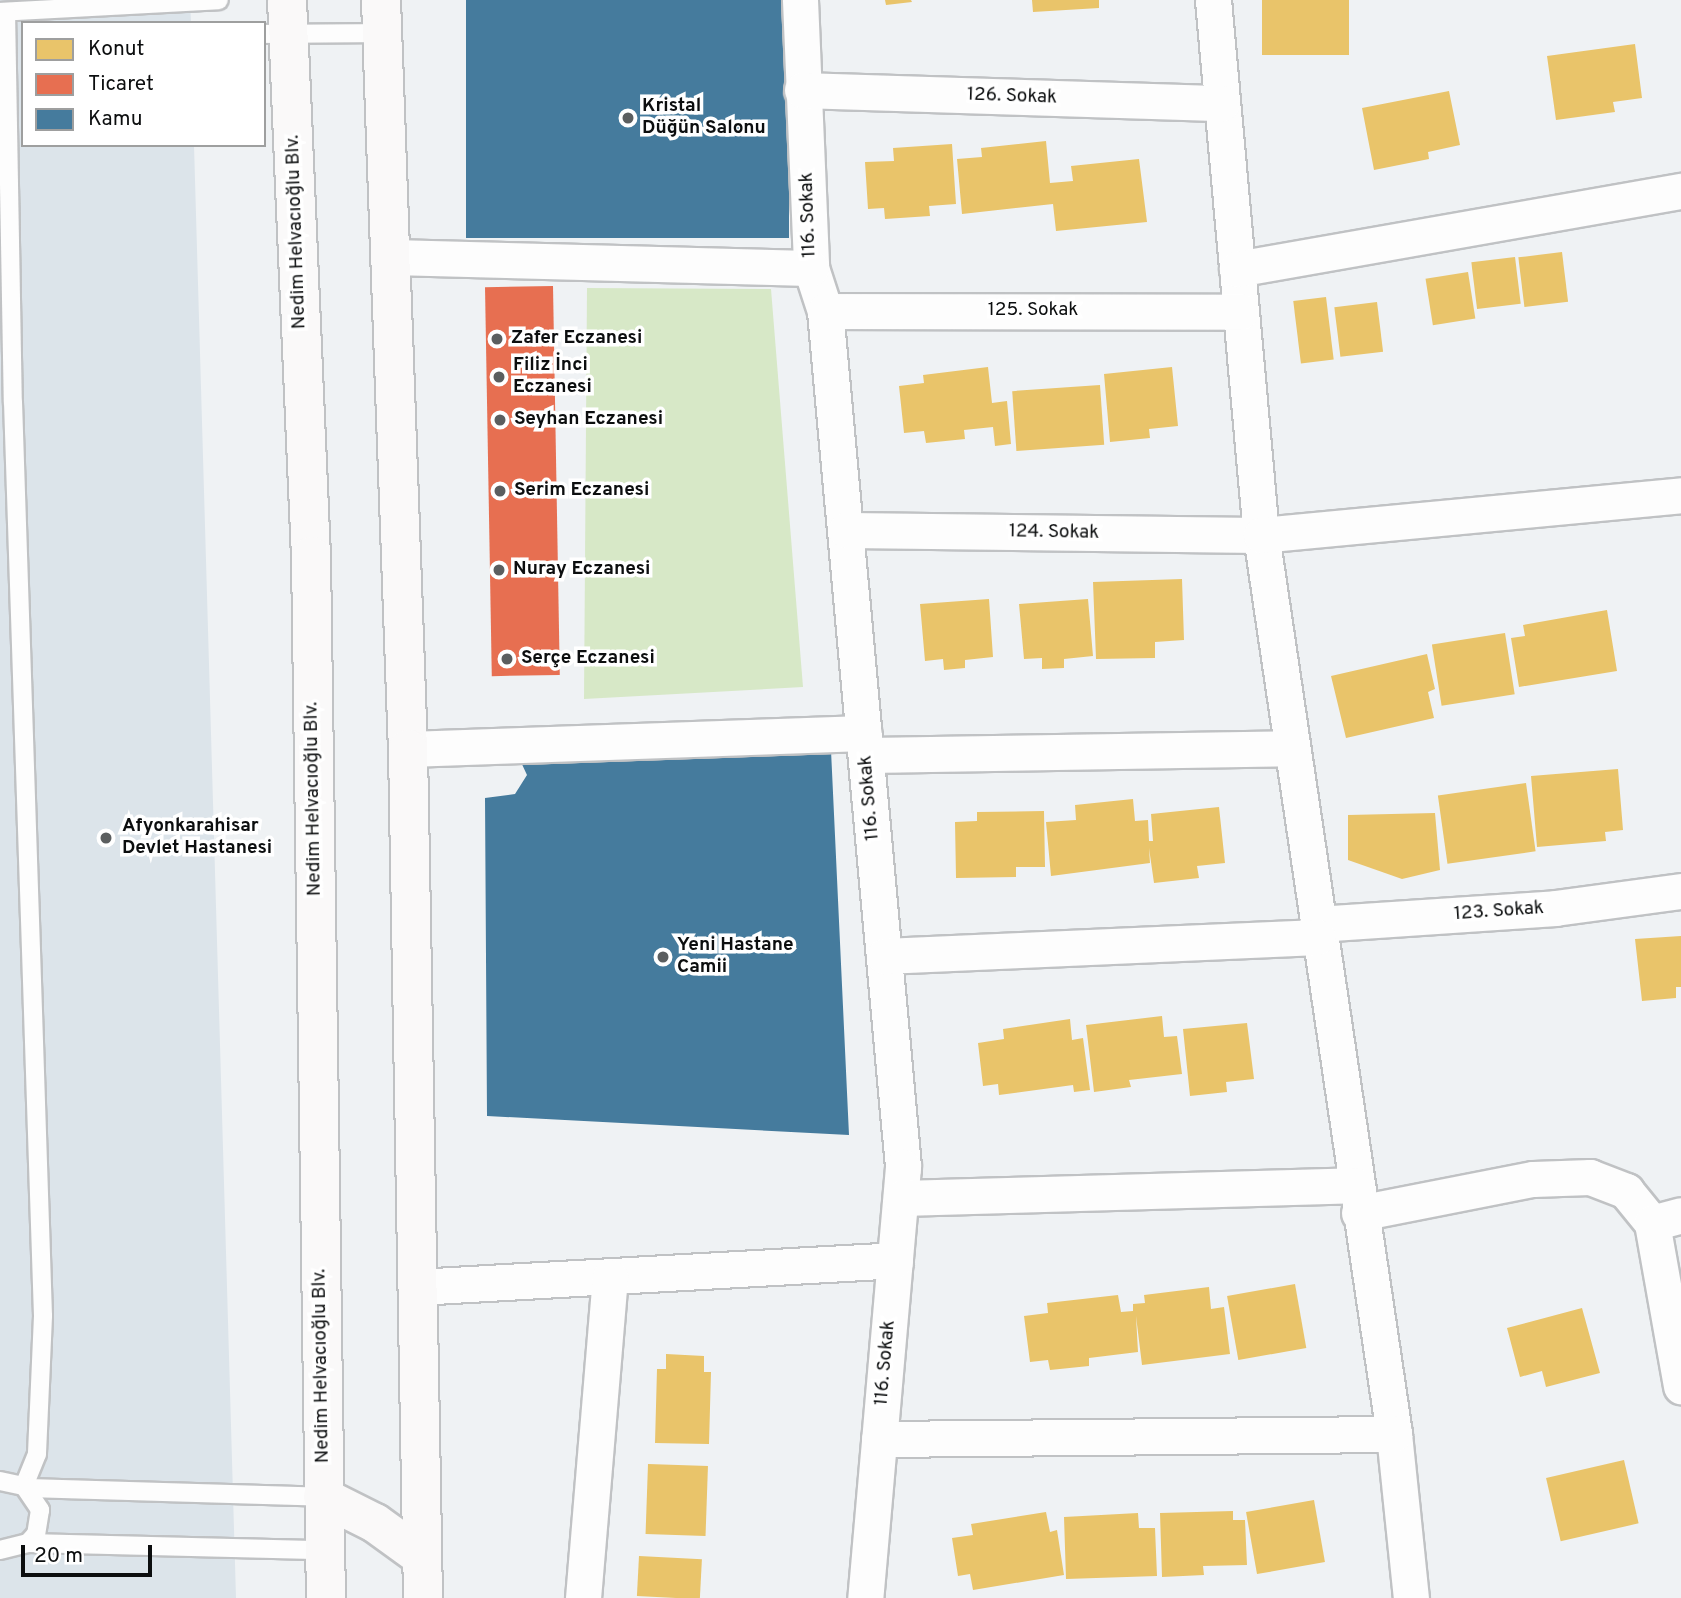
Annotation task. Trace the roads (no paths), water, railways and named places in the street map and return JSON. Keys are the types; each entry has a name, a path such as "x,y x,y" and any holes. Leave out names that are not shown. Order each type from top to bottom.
{"main road":[{"path":"382,16 408,749 423,1598"},
{"name":"Nedim Helvacıoğlu Blv.","path":"280,23 311,556 326,1598"},
{"path":"323,1497 374,1523 422,1557"}],"street":[{"name":"116. Sokak","path":"800,0 811,268 825,311 903,1167 865,1598"},
{"path":"1213,0 1261,535 1357,1199 1394,1433 1412,1598"},
{"name":"126. Sokak","path":"802,90 1222,103"},
{"path":"1237,270 1681,191"},
{"path":"391,257 811,268"},
{"name":"125. Sokak","path":"825,311 1241,312"},
{"name":"124. Sokak","path":"846,530 1261,535 1681,495"},
{"path":"408,749 865,744 1291,748"},
{"name":"123. Sokak","path":"884,956 1318,931 1555,908 1681,891"},
{"path":"901,1198 1357,1199 1533,1179 1590,1177 1626,1191 1667,1219 1681,1386"},
{"path":"416,1287 895,1260"},
{"path":"583,1598 610,1277"},
{"path":"879,1439 1394,1433"}],"lane":[{"path":"28,1543 36,1534 40,1510 26,1487 37,1454 43,1316 9,43 3,12 219,0"},
{"path":"280,23 382,16"},
{"path":"0,1481 26,1487 323,1497"},
{"path":"0,1550 28,1543 324,1550"}],"place":[{"name":"Kristal Düğün Salonu","path":"628,118"},
{"name":"Zafer Eczanesi","path":"497,339"},
{"name":"Filiz İnci Eczanesi","path":"499,377"},
{"name":"Seyhan Eczanesi","path":"500,420"},
{"name":"Serim Eczanesi","path":"500,491"},
{"name":"Nuray Eczanesi","path":"499,570"},
{"name":"Serçe Eczanesi","path":"507,659"},
{"name":"Afyonkarahisar Devlet Hastanesi","path":"106,838"},
{"name":"Yeni Hastane Camii","path":"663,957"}]}
